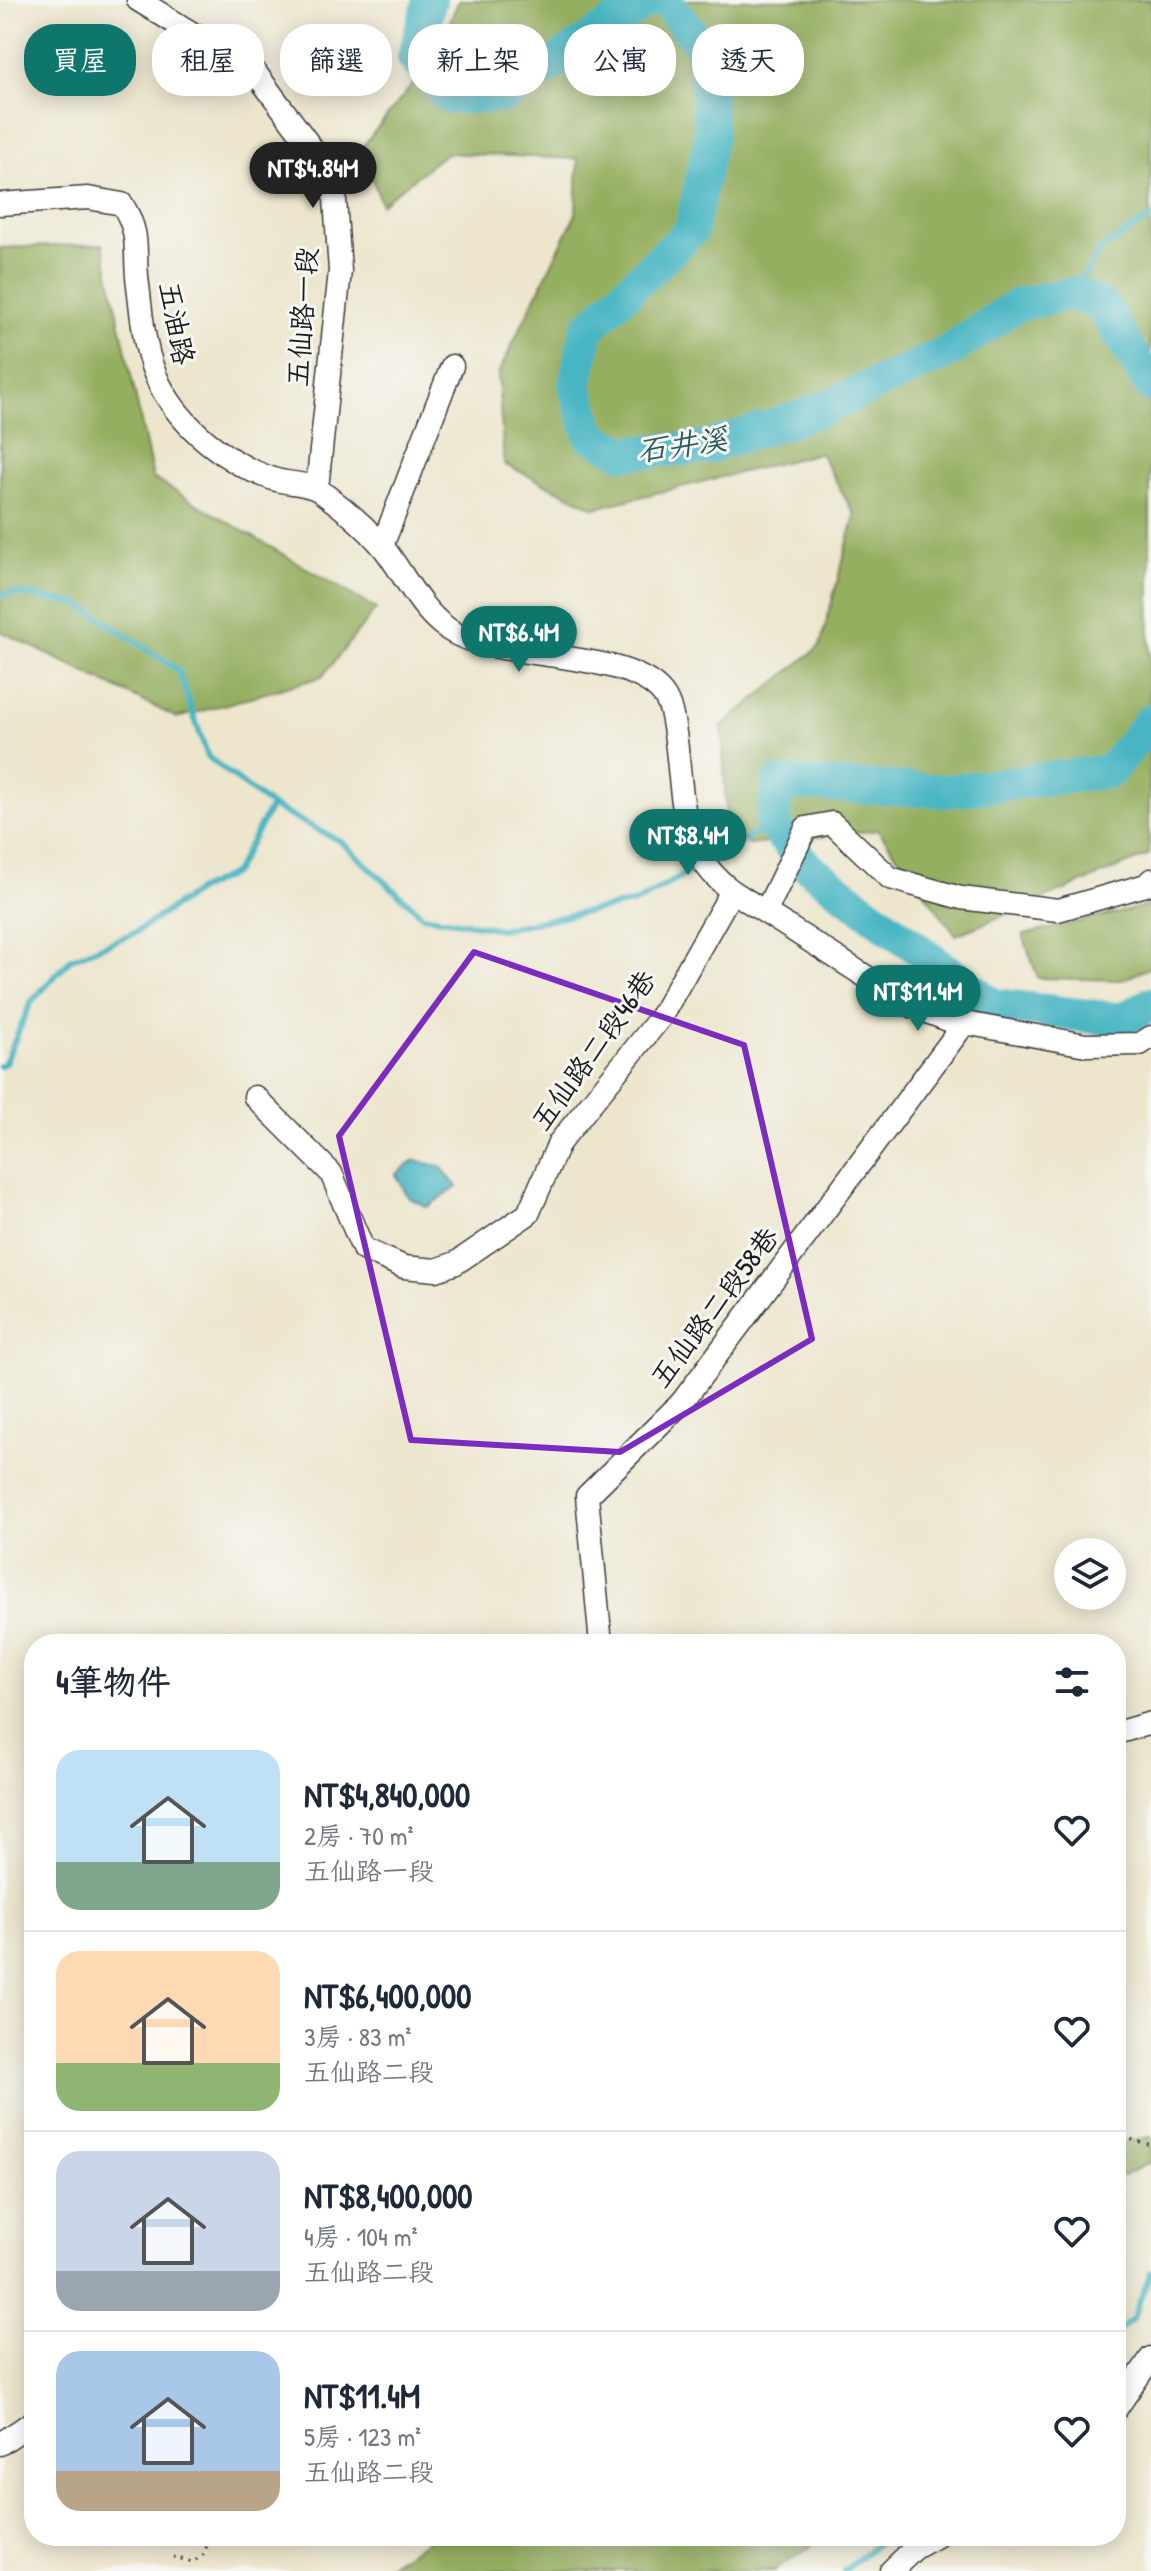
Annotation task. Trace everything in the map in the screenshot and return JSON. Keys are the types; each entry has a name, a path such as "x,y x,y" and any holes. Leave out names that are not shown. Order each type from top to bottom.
{"street":[{"name":"五仙路一段","path":"138,0 255,72 319,158 335,199 340,271 317,488"},
{"name":"五油路","path":"0,204 88,198 122,204 133,223 138,241 137,284 149,361 174,409 239,465 274,480 317,488"},
{"path":"382,546 452,366"},
{"path":"317,488 382,546 430,613 455,633 474,641 595,663 640,676 663,694 673,715 686,833 725,887 912,1006 964,1024 1086,1045 1140,1044 1151,1037"},
{"path":"766,911 806,828 832,823 890,878 961,898 1058,910 1146,885 1151,880"},
{"name":"五仙路二段46巷","path":"255,1097 331,1173 363,1249 404,1267 436,1270 456,1263 528,1214 559,1143 660,1018 725,887"},
{"name":"五仙路二段58巷","path":"600,1634 587,1496 682,1402 964,1024"},
{"path":"1126,1730 1151,1723"},
{"path":"1126,2394 1151,2358"},
{"path":"0,2444 24,2428"},
{"path":"891,2571 919,2546"}],"path":[{"path":"1126,2138 1151,2145"},
{"path":"173,2557 193,2562 203,2555 207,2546"}],"highlighted area":[{"path":"474,952 744,1045 812,1339 620,1452 411,1440 339,1136"}],"green space":[{"path":"459,0 1151,0 1149,855 956,935 878,830 750,845 727,829 722,726 820,646 855,515 820,453 595,508 504,464 498,374 576,214 578,159 446,153 381,204 362,147 408,90 408,96 548,96 548,24 449,24"},
{"path":"103,244 153,478 376,609 322,677 177,718 0,631 0,248"},
{"path":"1151,905 1151,967 1122,980 1038,978 1023,935"},
{"path":"1151,2137 1151,2162 1126,2174 1126,2141"},
{"path":"419,2546 810,2546 774,2571 379,2571"}],"water":[{"path":"415,1160 441,1167 457,1187 427,1207 408,1197 396,1174"}],"waterway":[{"name":"石井溪","path":"430,0 414,58 449,97 505,96 648,0"},
{"name":"石井溪","path":"664,0 705,50 711,136 691,231 587,329 575,386 591,436 624,453 708,447 815,412 946,353 1017,305 1073,293 1103,307 1151,386"},
{"path":"1073,293 1101,249 1151,217"},
{"path":"0,595 14,593 79,604 178,670 208,757 271,806 340,841 423,916 501,929 637,902 772,824"},
{"name":"石井溪","path":"1151,720 1110,771 946,791 779,783 772,824 807,866 993,1005 1122,1020 1151,1004"},
{"path":"0,1066 5,1063 31,1002 71,959 136,932 197,891 234,873 271,806"},
{"path":"1126,2324 1133,2318 1151,2272"},
{"path":"844,2571 874,2546"}]}
